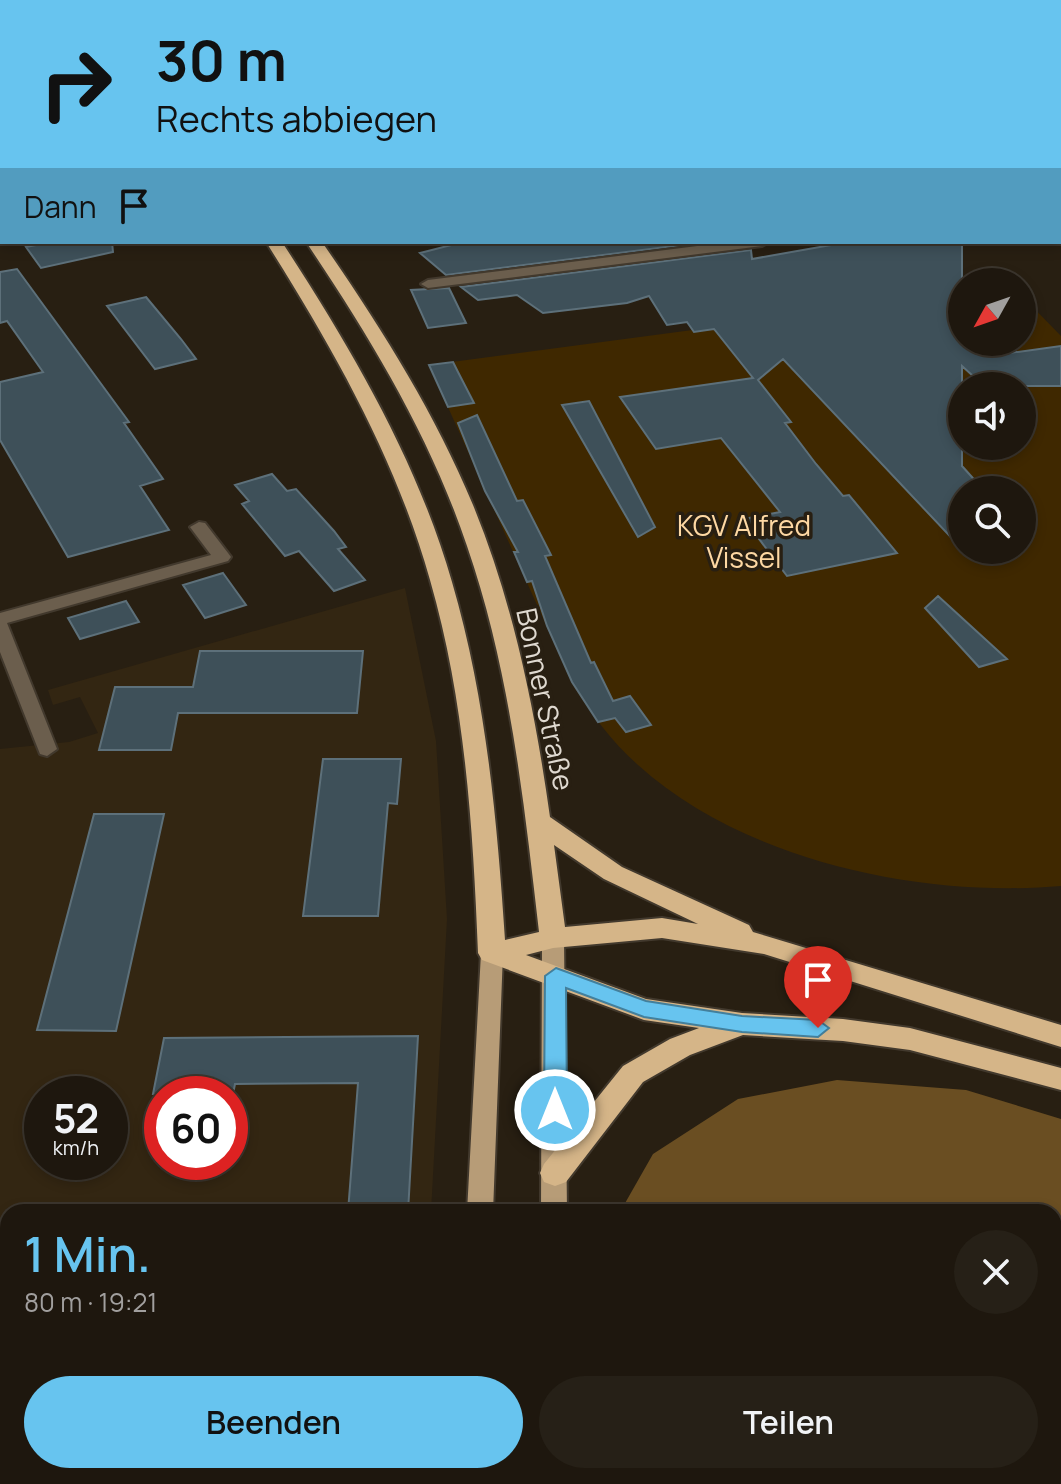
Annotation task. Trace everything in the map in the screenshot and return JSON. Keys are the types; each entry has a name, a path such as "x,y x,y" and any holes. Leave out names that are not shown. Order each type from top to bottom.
{"highway":[{"path":"275,244 334,336 364,394 429,543 470,711 481,783 491,966"},
{"name":"Bonner Straße","path":"316,244 383,350 423,422 478,547 509,659 539,822 553,938"},
{"path":"539,822 613,873 765,944"},
{"path":"491,966 553,938 662,928 765,944 1061,1036"},
{"path":"491,966 556,976 644,1009 742,1024 843,1030 910,1039 1061,1079"},
{"path":"1026,1023 1061,1025"},
{"path":"555,1173 633,1074 680,1047 742,1024"}],"main road":[{"name":"Bonner Straße","path":"553,938 556,976 554,1204"},
{"path":"480,1204 491,966"}],"street":[{"path":"776,0 804,0"},
{"path":"428,284 746,244"},
{"path":"0,619 222,557 199,527"},
{"path":"0,627 47,749"}],"shaded area":[{"path":"405,588 436,741 447,919 431,1204 0,1204 0,749 69,742 98,733 80,697 53,705 48,690"},
{"path":"837,1080 966,1090 1061,1119 1061,1204 625,1204 653,1154 738,1099"}],"green space":[{"name":"KGV Alfred Vissel","path":"948,296 948,356 1036,356 1036,310 1061,336 1061,886 951,886 837,866 782,849 729,826 681,798 638,765 603,728 573,685 429,365"}],"building":[{"path":"41,244 112,244 113,252 41,268 26,247"},
{"path":"455,244 689,244 446,275 420,253"},
{"path":"837,244 962,244 962,268 948,268 948,356 1036,356 1036,349 1061,346 1061,386 1036,386 1036,372 969,372 962,366 962,372 948,372 948,460 962,460 962,466 971,476 948,476 948,534 783,359 758,380 791,422 785,423 816,464 843,496 849,495 897,553 787,576 744,519 780,512 721,438 656,449 620,397 753,378 714,329 694,332 687,322 667,325 649,296 627,303 543,313 517,295 478,300 461,287 751,250 752,259"},
{"path":"17,269 129,422 124,423 163,479 140,486 169,530 68,557 0,440 0,382 43,372 7,321 0,323 0,272"},
{"path":"449,288 466,323 428,328 411,290"},
{"path":"146,297 196,359 155,369 107,306"},
{"path":"453,362 474,403 448,407 429,365"},
{"path":"589,401 655,527 638,537 562,405"},
{"path":"477,415 517,501 523,500 551,555 545,556 591,663 594,662 613,701 630,696 651,725 626,732 615,718 598,722 572,682 547,626 532,581 527,582 514,552 518,552 485,491 458,423"},
{"path":"272,474 287,491 296,489 334,531 346,547 338,549 365,580 334,591 299,551 285,556 242,504 249,501 235,485"},
{"path":"223,573 246,605 205,618 183,585"},
{"path":"938,596 1007,659 979,667 925,608"},
{"path":"126,601 139,622 80,639 68,618"},
{"path":"200,651 363,651 357,713 178,713 171,750 99,750 115,687 193,687"},
{"path":"323,759 401,759 397,804 388,803 378,916 303,916"},
{"path":"94,814 164,814 116,1031 37,1030"},
{"path":"418,1036 408,1204 349,1204 358,1083 248,1084 248,1076 157,1076 164,1038"}],"route":[{"path":"555,1110 556,976 644,1009 742,1024 818,1028"}]}
